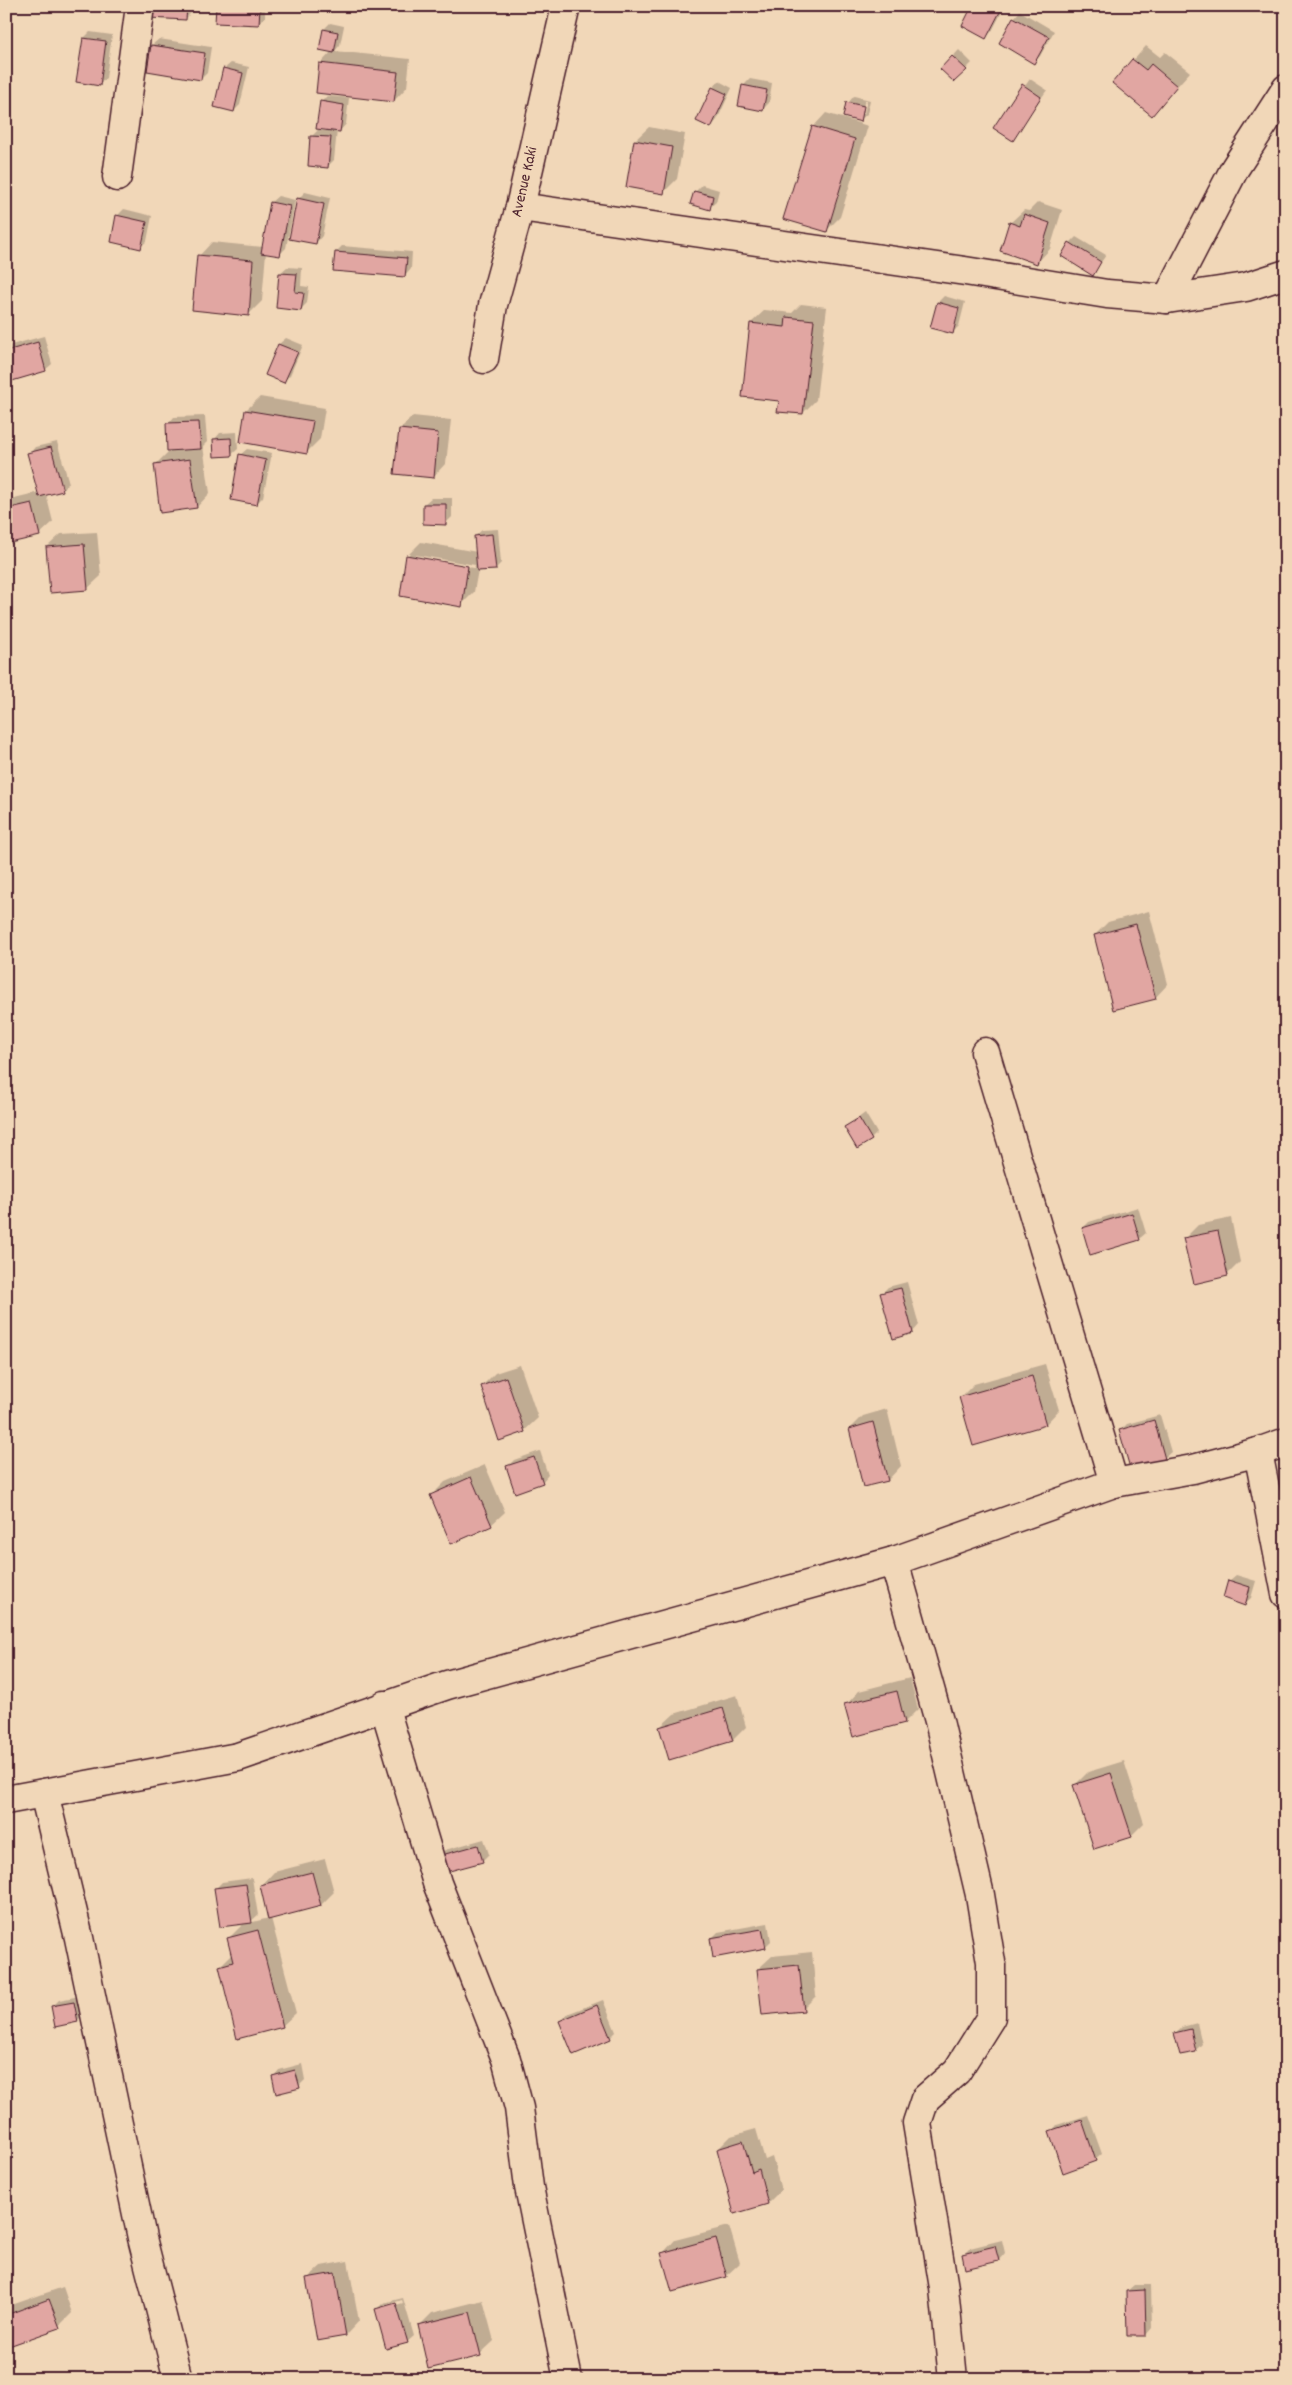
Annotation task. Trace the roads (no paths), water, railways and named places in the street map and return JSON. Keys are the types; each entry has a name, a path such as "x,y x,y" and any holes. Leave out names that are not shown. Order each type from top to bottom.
{"street":[{"path":"117,177 140,6"},
{"name":"Avenue Kaki","path":"484,359 493,305 520,207 566,6"},
{"path":"1167,299 1236,168 1286,89"},
{"path":"520,207 965,271 1107,294 1167,299 1246,287 1286,274"},
{"path":"985,1052 1114,1483"},
{"path":"6,1800 238,1757 456,1683 894,1561 1114,1483 1193,1469 1258,1452 1286,1442"},
{"path":"1258,1452 1286,1594"},
{"path":"894,1561 939,1721 980,1895 991,1962 991,2017 957,2071 925,2099 917,2123 944,2288 953,2379"},
{"path":"384,1706 437,1883 506,2059 519,2108 528,2187 568,2379"},
{"path":"44,1793 79,1938 142,2238 178,2379"}]}
